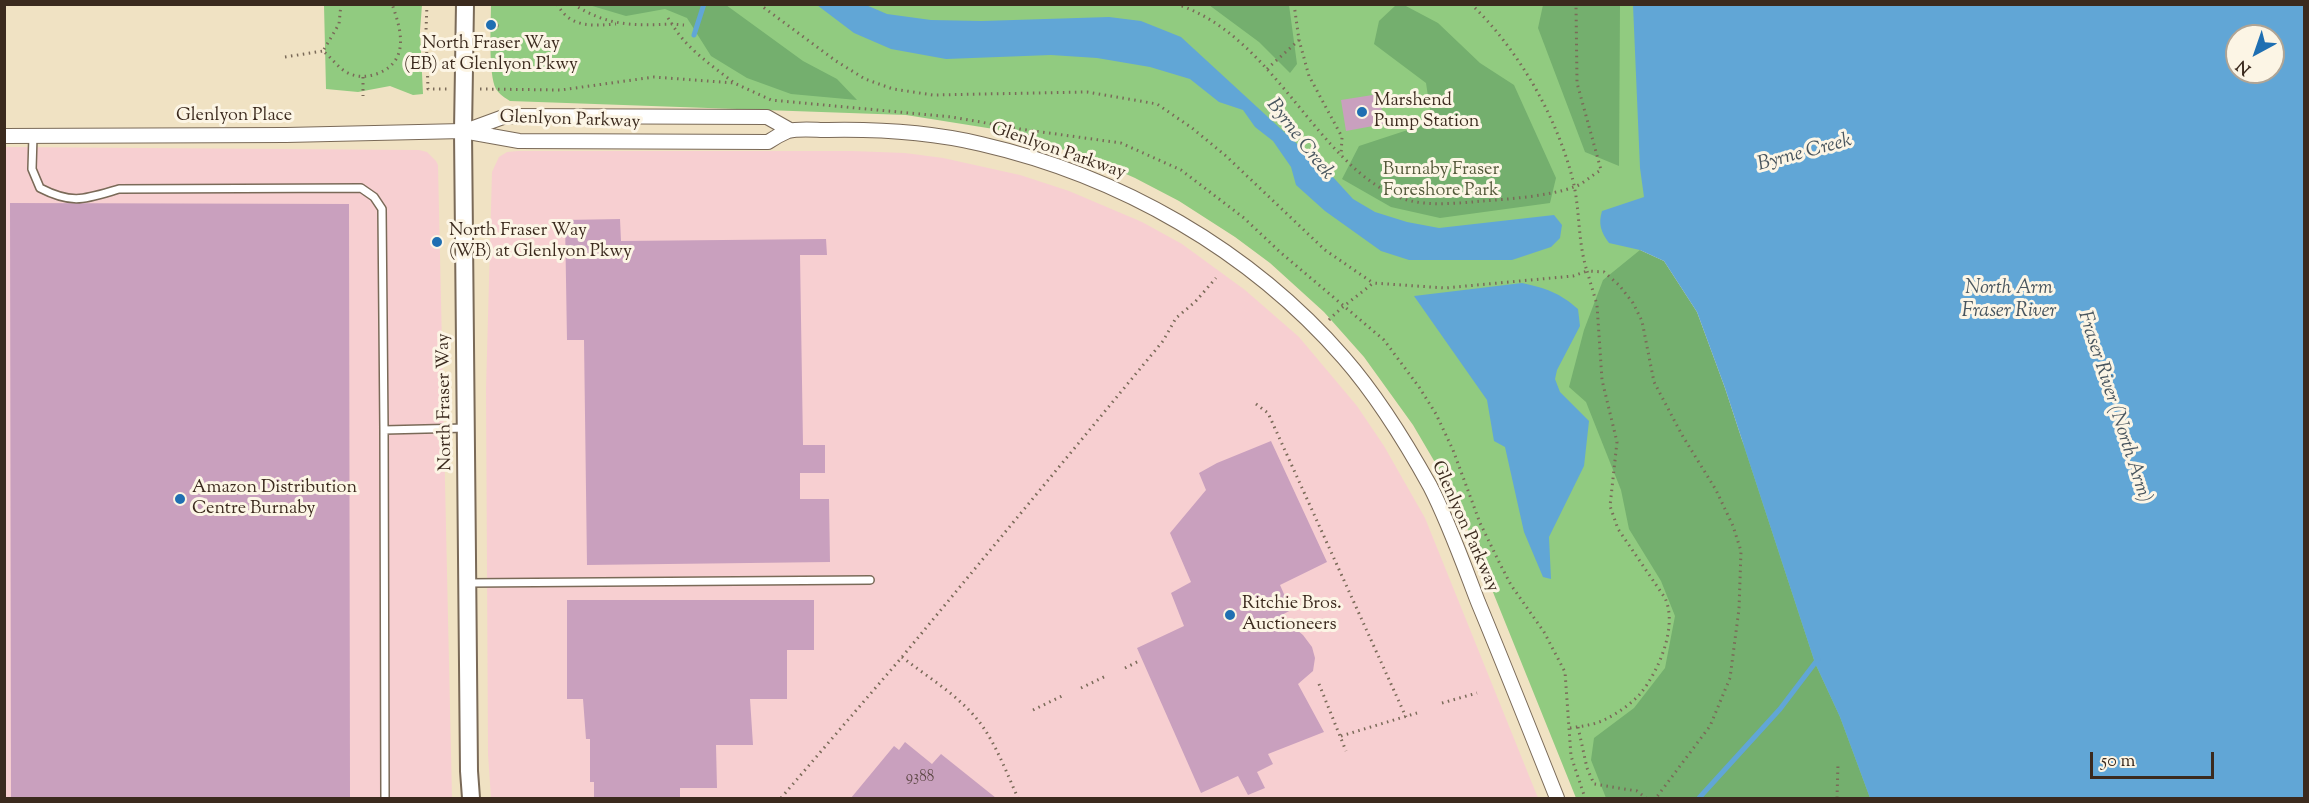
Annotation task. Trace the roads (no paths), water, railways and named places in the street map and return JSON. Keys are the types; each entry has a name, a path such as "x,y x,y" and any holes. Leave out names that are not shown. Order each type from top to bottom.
{"street":[{"name":"North Fraser Way","path":"465,4 463,132 471,798"},
{"name":"Glenlyon Parkway","path":"463,132 506,116 767,117 790,130"},
{"name":"Glenlyon Parkway","path":"463,132 519,141 768,142 790,130 873,129 957,138 998,148 1081,175 1124,193 1188,227 1266,283 1318,332 1343,357 1398,431 1431,488 1557,798"},
{"name":"Glenlyon Place","path":"4,136 463,132"}],"lane":[{"path":"33,136 32,169 40,188 60,199 81,200 119,189 361,188 374,197 382,209 385,798"},
{"path":"384,430 466,428"},
{"path":"468,583 870,580"}],"water":[{"path":"817,5 866,5 887,14 931,20 982,21 1109,17 1141,21 1181,37 1332,176 1353,199 1375,212 1407,222 1439,228 1554,215 1562,225 1560,238 1551,247 1512,260 1409,260 1381,251 1325,211 1296,185 1291,167 1273,141 1255,127 1243,110 1219,102 1190,79 1150,67 1097,58 1051,55 946,59 891,49 854,33"},
{"name":"North Arm Fraser River","path":"1633,5 2304,5 2304,798 1870,798 1840,717 1815,663 1725,388 1697,312 1664,261 1640,250 1609,243 1602,231 1600,220 1602,211 1644,197 1640,168"},
{"path":"1522,283 1552,292 1571,303 1578,309 1580,326 1557,370 1555,379 1560,392 1589,421 1584,466 1549,537 1551,579 1543,577 1524,532 1505,447 1494,441 1487,400 1414,296"}],"waterway":[{"path":"694,35 704,4"},
{"path":"1699,798 1780,709 1818,659"}],"place":[{"name":"North Fraser Way (EB) at Glenlyon Pkwy","path":"491,25"},
{"name":"Marshend Pump Station","path":"1362,112"},
{"name":"North Fraser Way (WB) at Glenlyon Pkwy","path":"437,242"},
{"name":"Amazon Distribution Centre Burnaby","path":"180,499"},
{"name":"Ritchie Bros. Auctioneers","path":"1230,615"}],"water label":[{"name":"Byrne Creek","path":"1299,140"},
{"name":"Byrne Creek","path":"1805,154"},
{"name":"Fraser River (North Arm)","path":"2113,407"}],"park label":[{"name":"Burnaby Fraser Foreshore Park","path":"1441,181"}]}
